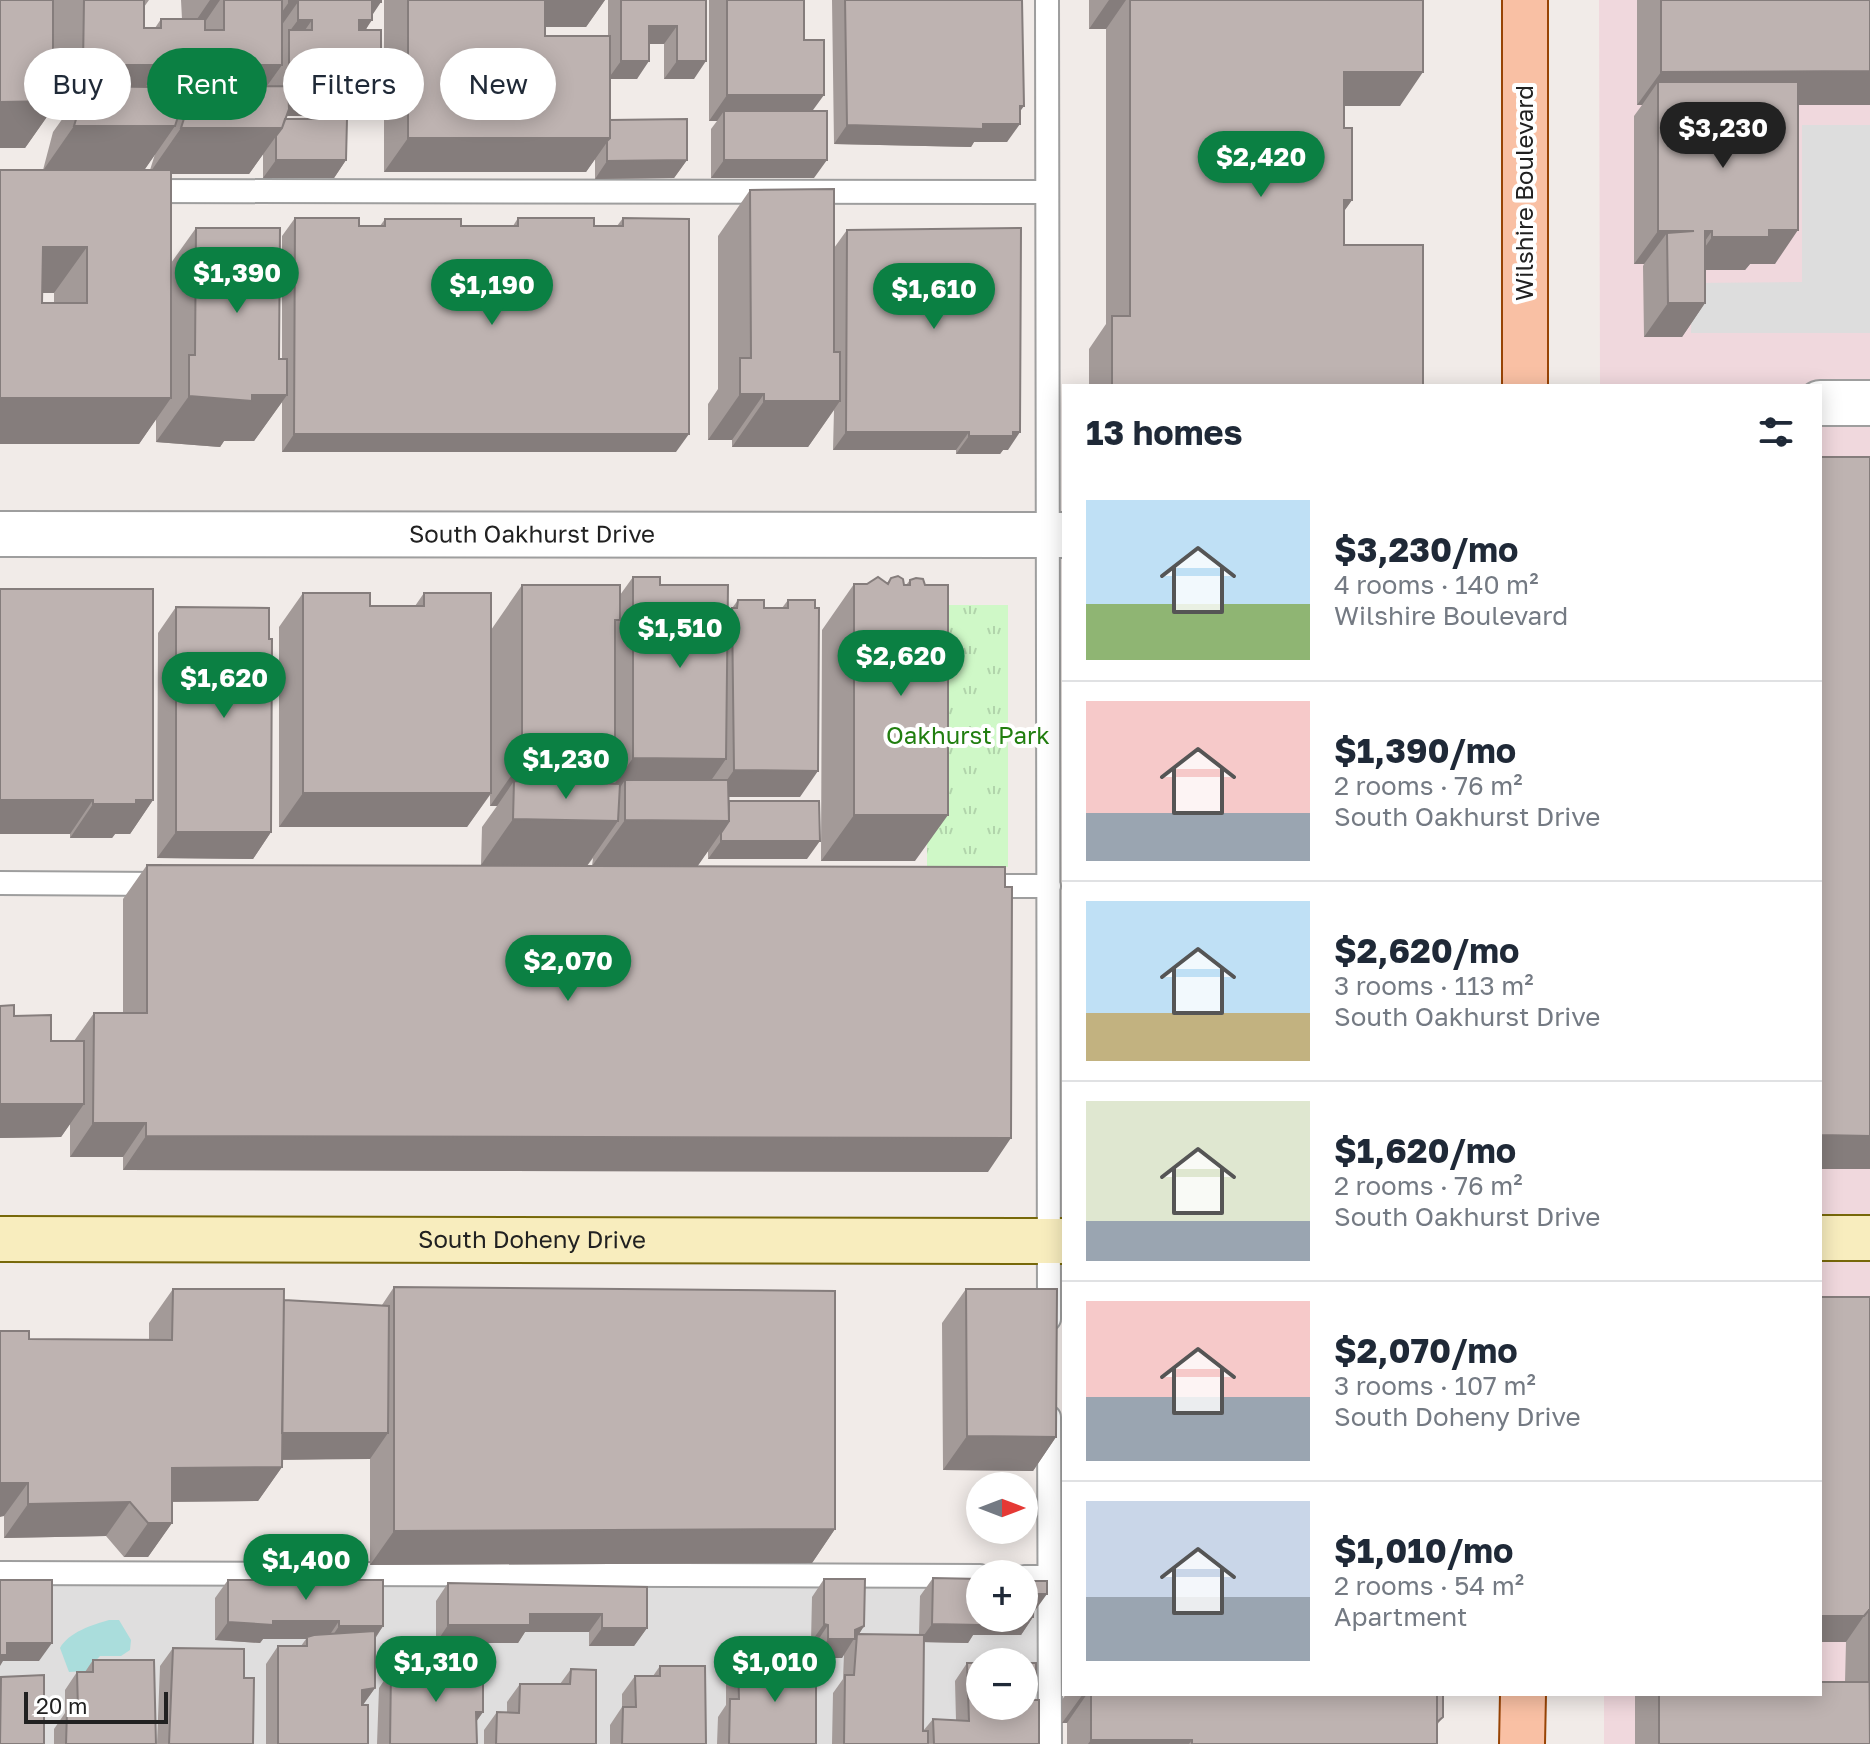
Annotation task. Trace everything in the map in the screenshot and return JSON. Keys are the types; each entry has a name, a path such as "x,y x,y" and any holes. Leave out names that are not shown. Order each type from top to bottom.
{"main road":[{"name":"Wilshire Boulevard","path":"1525,0 1525,384"},
{"path":"1522,1744 1523,1696"}],"street":[{"path":"1822,403 1870,403"},
{"name":"South Oakhurst Drive","path":"0,534 1056,535"},
{"path":"1822,1238 1870,1238"},
{"name":"South Doheny Drive","path":"0,1239 1056,1241"}],"lane":[{"path":"1047,0 1047,192 1056,535 1049,886 1056,1241 1049,1340"},
{"path":"111,191 1047,192"},
{"path":"0,883 191,884"},
{"path":"953,886 1049,886"},
{"path":"1049,1387 1050,1744"},
{"path":"0,1573 966,1576"},
{"path":"1038,1577 1049,1577"}],"shaded area":[{"path":"1599,0 1870,0 1870,1744 1604,1744 1604,1696 1822,1696 1822,384 1600,384"},
{"path":"1802,125 1870,125 1870,333 1691,333 1692,283 1802,282"},
{"path":"0,1574 966,1590 966,1632 1038,1632 1038,1596 1041,1591 1040,1744 0,1744"}],"green space":[{"name":"Oakhurst Park","path":"928,605 1008,605 1008,867 927,867"}],"water":[{"path":"109,1620 119,1620 131,1640 130,1650 121,1656 100,1656 86,1671 69,1672 60,1648 64,1642 82,1630"}],"building":[{"path":"0,0 53,0 53,48 24,48 24,102 0,102"},
{"path":"84,0 144,0 144,28 161,28 161,19 205,19 205,30 224,30 224,0 282,0 282,65 267,65 267,48 147,48 147,65 131,65 131,48 83,48"},
{"path":"381,0 372,2 372,20 359,20 359,30 381,30 381,48 289,48 289,30 312,30 312,20 298,20 298,2 289,2"},
{"path":"408,0 545,0 545,36 610,36 610,138 408,138 408,120 424,120 424,48 408,48"},
{"path":"621,0 706,0 706,61 677,61 677,26 649,26 649,61 621,61"},
{"path":"727,0 804,0 804,40 824,40 824,95 727,95"},
{"path":"845,0 1022,0 1024,106 1020,106 1020,124 983,124 983,129 847,125"},
{"path":"1130,0 1423,0 1423,72 1344,72 1344,128 1352,128 1352,200 1344,200 1344,245 1423,245 1423,384 1112,384 1112,316 1130,316"},
{"path":"1661,0 1870,0 1870,71 1661,72"},
{"path":"1658,82 1798,82 1798,230 1769,230 1769,237 1712,237 1712,231 1705,231 1705,303 1668,303 1667,233 1694,231 1658,231"},
{"path":"267,86 283,86 285,120 282,128 181,128 184,120 267,120"},
{"path":"131,87 147,87 147,120 177,120 175,126 74,126 76,120 131,120"},
{"path":"724,111 827,111 827,160 724,160"},
{"path":"687,119 687,160 607,161 610,120"},
{"path":"285,120 347,120 346,160 276,160 276,136"},
{"path":"0,170 171,170 171,398 0,398","holes":["43,247 87,247 87,303 42,303"]},
{"path":"834,189 834,352 840,352 840,401 764,401 764,394 740,394 740,358 751,358 750,190"},
{"path":"295,218 359,218 359,226 385,226 385,219 461,219 461,226 518,226 518,218 594,218 594,226 623,226 623,218 689,219 689,434 294,434"},
{"path":"196,228 280,228 279,359 287,359 287,395 252,395 252,401 189,396 189,355 195,355"},
{"path":"1021,228 1020,432 1013,432 1013,436 969,436 969,432 846,432 847,230"},
{"path":"1822,457 1870,457 1870,1136 1822,1135"},
{"path":"898,576 903,579 904,585 910,585 910,580 916,578 923,579 925,585 948,585 948,815 854,815 854,584 867,584 878,577 888,584 891,578"},
{"path":"633,577 660,577 660,585 728,585 726,759 633,758"},
{"path":"522,585 620,585 620,620 615,620 615,760 572,760 572,767 562,767 562,760 522,760"},
{"path":"0,589 153,589 153,800 136,800 136,804 93,804 93,800 0,800"},
{"path":"303,593 370,593 370,606 424,606 424,593 491,593 491,793 303,793"},
{"path":"738,600 764,600 764,608 788,608 788,600 815,600 815,608 819,608 818,771 734,770 732,608 737,608"},
{"path":"176,607 269,608 269,639 272,639 271,832 176,832"},
{"path":"625,780 728,780 729,821 625,820"},
{"path":"514,781 620,784 618,821 513,819"},
{"path":"729,801 819,801 820,841 721,841 721,833 729,821"},
{"path":"147,865 1005,867 1005,887 1012,887 1011,1138 146,1136 146,1123 93,1123 94,1013 147,1013"},
{"path":"14,1005 14,1016 51,1015 51,1041 84,1041 84,1104 0,1104 0,1006"},
{"path":"394,1287 835,1291 835,1529 394,1531"},
{"path":"173,1289 284,1289 282,1467 172,1468 172,1523 148,1523 130,1502 28,1504 28,1483 0,1483 0,1331 29,1331 29,1339 172,1340"},
{"path":"966,1289 1057,1289 1056,1437 967,1436"},
{"path":"1822,1297 1870,1297 1870,1609 1864,1616 1822,1616"},
{"path":"284,1300 389,1306 388,1433 282,1433"},
{"path":"933,1578 966,1579 966,1625 932,1624"},
{"path":"824,1579 865,1579 864,1626 855,1630 855,1639 828,1639 828,1625 824,1624"},
{"path":"0,1580 52,1580 52,1643 7,1643 7,1655 0,1655"},
{"path":"228,1580 383,1580 383,1626 339,1626 339,1621 273,1621 273,1625 228,1622"},
{"path":"1038,1581 1047,1581 1047,1594 1038,1594"},
{"path":"448,1583 647,1587 647,1628 602,1628 602,1614 530,1614 530,1625 448,1625"},
{"path":"1869,1609 1870,1744 1659,1744 1659,1696 1822,1696 1822,1682 1869,1682"},
{"path":"375,1631 375,1688 362,1690 362,1705 368,1705 368,1744 278,1744 278,1646 307,1646 307,1637 314,1635"},
{"path":"857,1634 924,1635 923,1731 928,1731 928,1744 844,1744 845,1675 854,1675"},
{"path":"173,1648 244,1649 244,1678 254,1678 253,1744 169,1744"},
{"path":"93,1660 154,1660 156,1744 66,1744 67,1711 78,1710 77,1672 93,1672"},
{"path":"816,1661 816,1744 729,1744 730,1699 739,1699 738,1662"},
{"path":"413,1665 428,1665 433,1670 433,1665 483,1665 483,1712 476,1712 477,1744 390,1744 391,1670 409,1670"},
{"path":"660,1666 705,1666 706,1744 622,1744 623,1707 636,1707 635,1676 660,1676"},
{"path":"571,1669 596,1670 596,1744 496,1744 497,1712 519,1713 520,1684 570,1684"},
{"path":"44,1675 44,1744 0,1744 1,1677"},
{"path":"1091,1696 1437,1696 1437,1744 1192,1744 1192,1740 1091,1740"},
{"path":"1437,1696 1443,1696 1443,1717 1437,1722"},
{"path":"1039,1700 1039,1744 934,1744 933,1719 1038,1720"}]}
